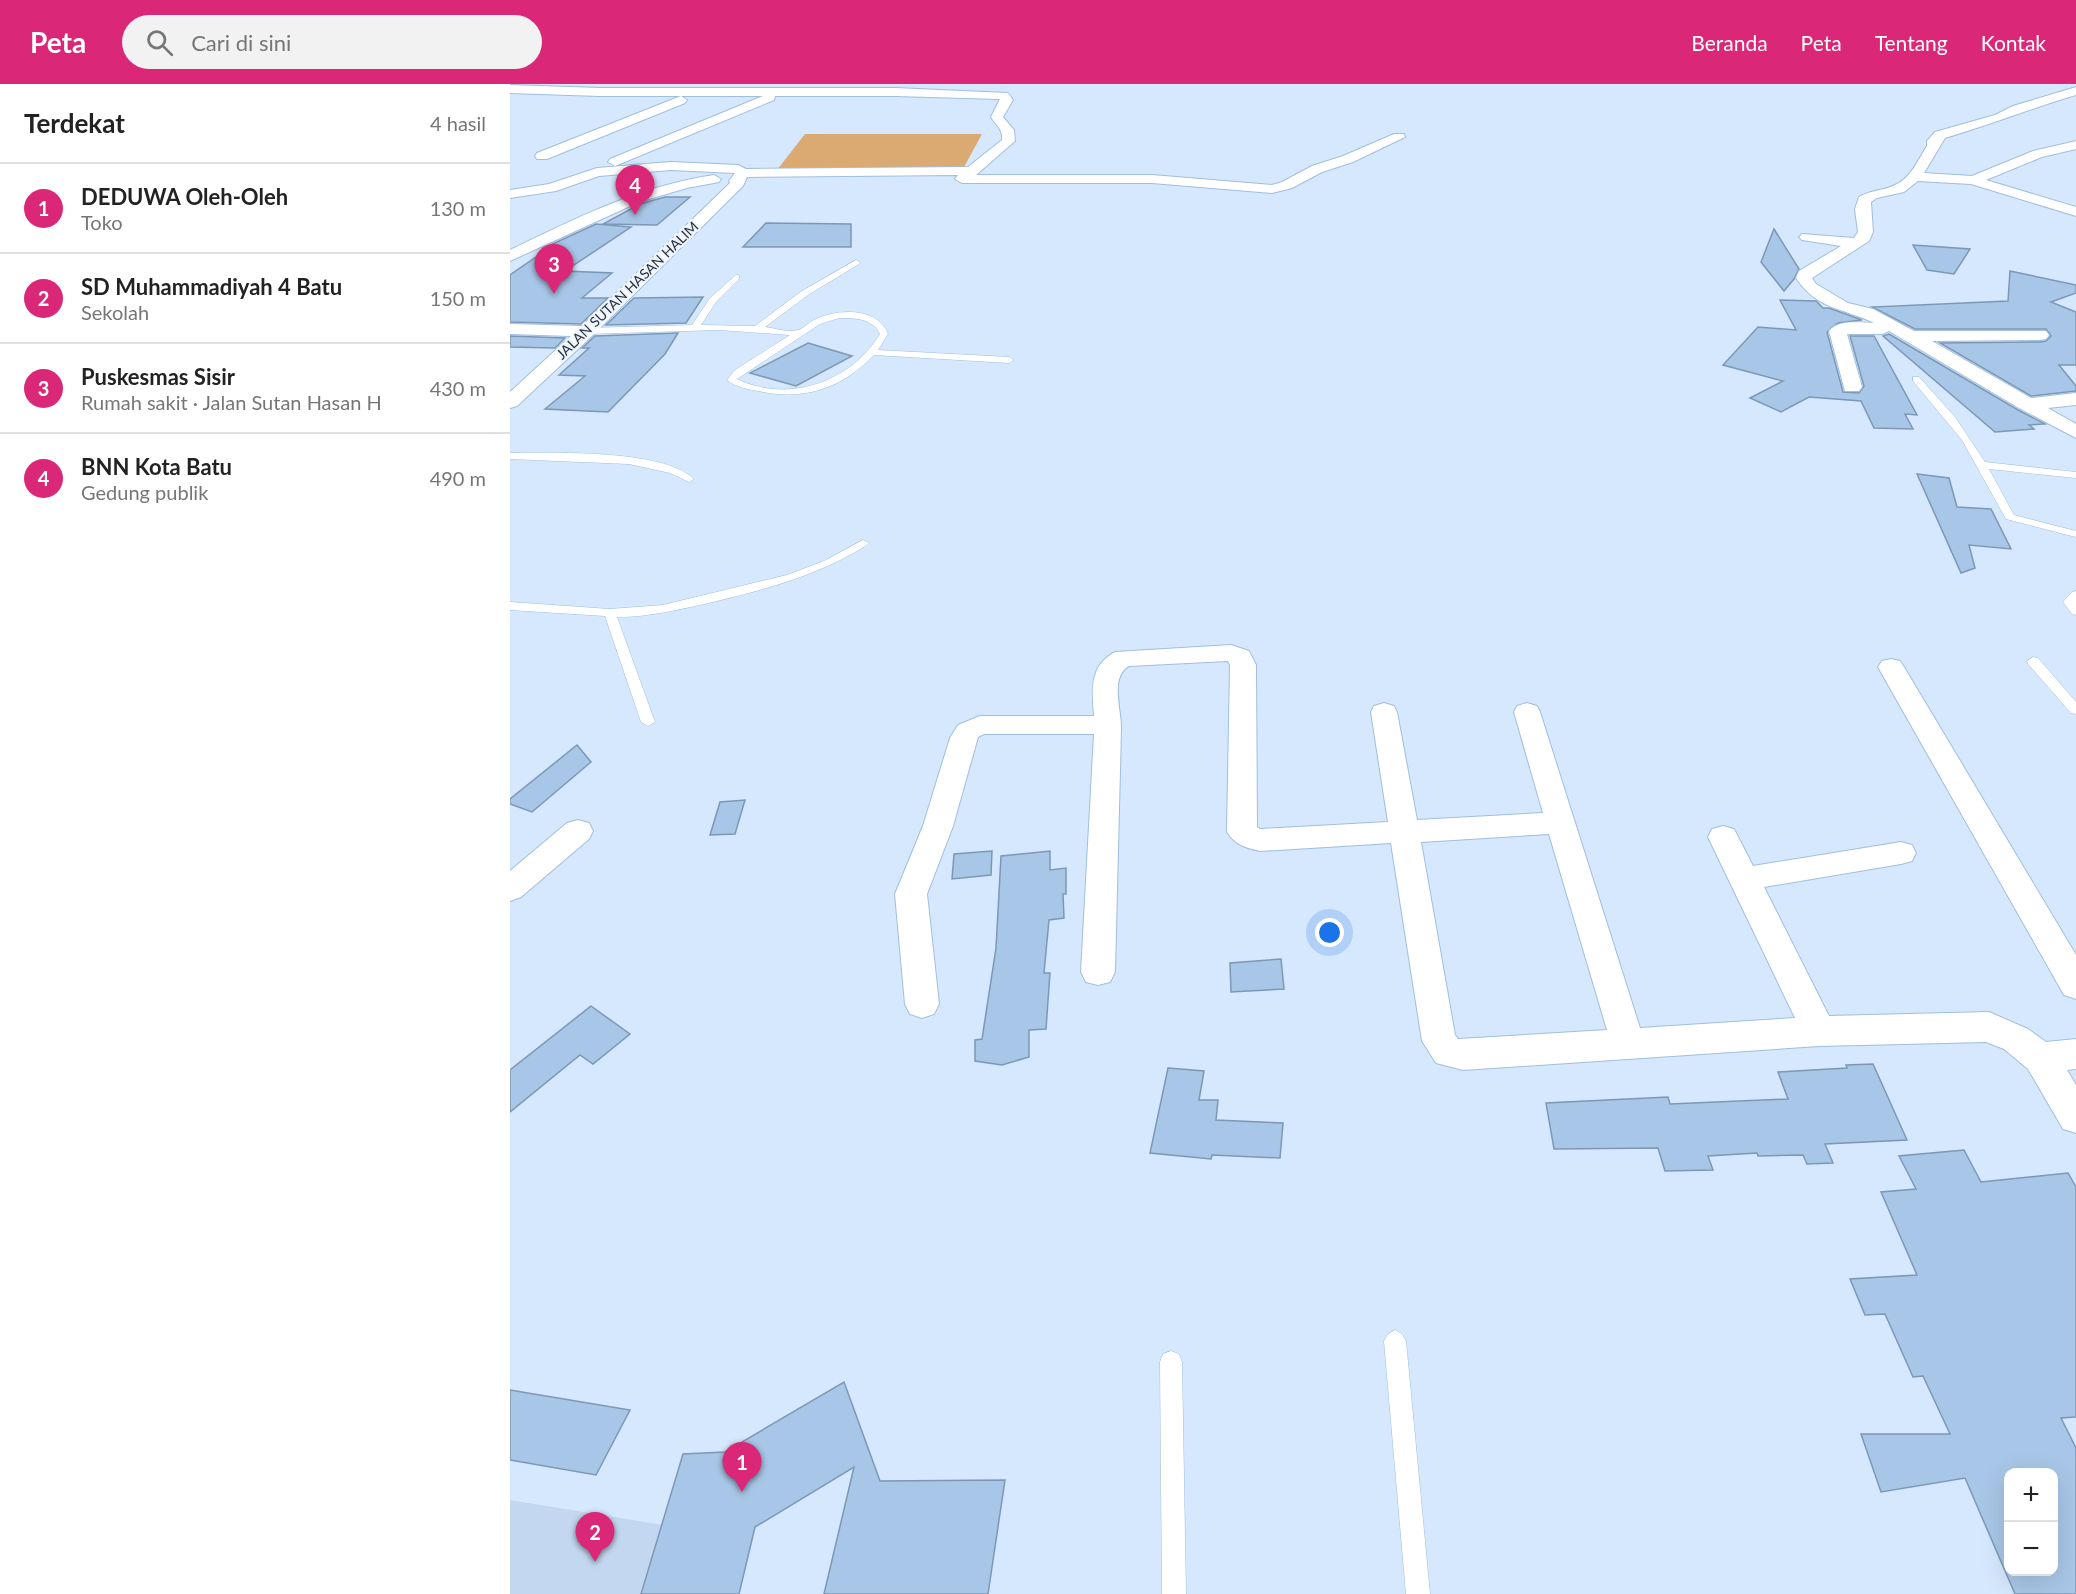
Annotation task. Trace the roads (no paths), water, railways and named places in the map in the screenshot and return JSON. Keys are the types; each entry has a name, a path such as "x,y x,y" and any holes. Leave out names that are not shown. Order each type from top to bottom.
{"street":[{"path":"510,89 567,92 906,92 1004,96 1007,100 996,117 1008,127 1010,132 1008,141 962,179 1152,179 1272,189 1287,185 1317,169 1348,159 1399,137"},
{"path":"2026,90 2036,97 2049,100"},
{"path":"510,194 551,188 597,172 780,92"},
{"path":"2073,92 2017,109 1999,118 1940,135 1934,141 1934,146 1915,177 1899,189 1872,195 1864,200 1862,211 1867,229 1864,238 1805,274 1806,283 1842,307 1867,313 2076,432"},
{"path":"611,164 542,156 682,100 750,106"},
{"path":"638,116 707,124"},
{"path":"592,135 660,143"},
{"path":"1973,180 2038,154 2076,145"},
{"path":"597,172 670,166 738,169 740,176"},
{"path":"510,256 642,196 682,184 740,176 966,174"},
{"path":"510,385 727,183 740,176"},
{"name":"JALAN SUTAN HASAN HALIM","path":"510,402 587,331 738,183 740,176"},
{"path":"1915,177 1950,177 1973,180 2076,212"},
{"path":"1807,237 1859,243"},
{"path":"1852,387 1839,331 1846,328 1904,333 2040,335"},
{"path":"510,329 587,331"},
{"path":"2026,404 2076,399"},
{"path":"1098,972 1108,725 1105,680 1108,670 1117,660 1174,654 1231,653 1239,657 1243,665 1242,832 1251,838 1260,840 1405,830 1561,823"},
{"path":"1891,667 2076,985"},
{"path":"1384,712 1439,1041 1448,1052 1463,1055 1819,1031 1989,1027 2016,1039 2040,1058 2076,1118"},
{"path":"1527,712 1628,1044"},
{"path":"922,1004 911,894 938,826 968,731 980,725 1108,725"},
{"path":"510,889 578,831"},
{"path":"1723,837 1819,1031"},
{"path":"1744,879 1900,854"},
{"path":"2040,1058 2076,1054"}],"lane":[{"path":"757,329 806,293 856,262"},
{"path":"695,327 699,317 713,299 736,278"},
{"path":"838,315 875,321 882,326 884,334 874,352 828,385 807,393 782,393 732,380 738,372 798,334 827,317 838,315"},
{"path":"587,331 695,327 757,329 798,334"},
{"path":"874,352 1009,360"},
{"path":"1916,379 1950,414 1982,465 2010,517 2076,534"},
{"path":"510,456 607,460 649,465 680,472 689,479"},
{"path":"1982,465 2076,475"},
{"path":"510,606 610,613 677,607 779,583 840,559 863,543"},
{"path":"2076,595 2069,602 2076,611"},
{"path":"610,613 648,722"},
{"path":"2033,661 2076,710"},
{"path":"1395,1341 1418,1594"},
{"path":"1171,1362 1174,1594"}],"place":[{"name":"BNN Kota Batu","path":"635,215"},
{"name":"Puskesmas Sisir","path":"554,294"},
{"name":"DEDUWA Oleh-Oleh","path":"742,1492"},
{"name":"SD Muhammadiyah 4 Batu","path":"595,1562"}]}
